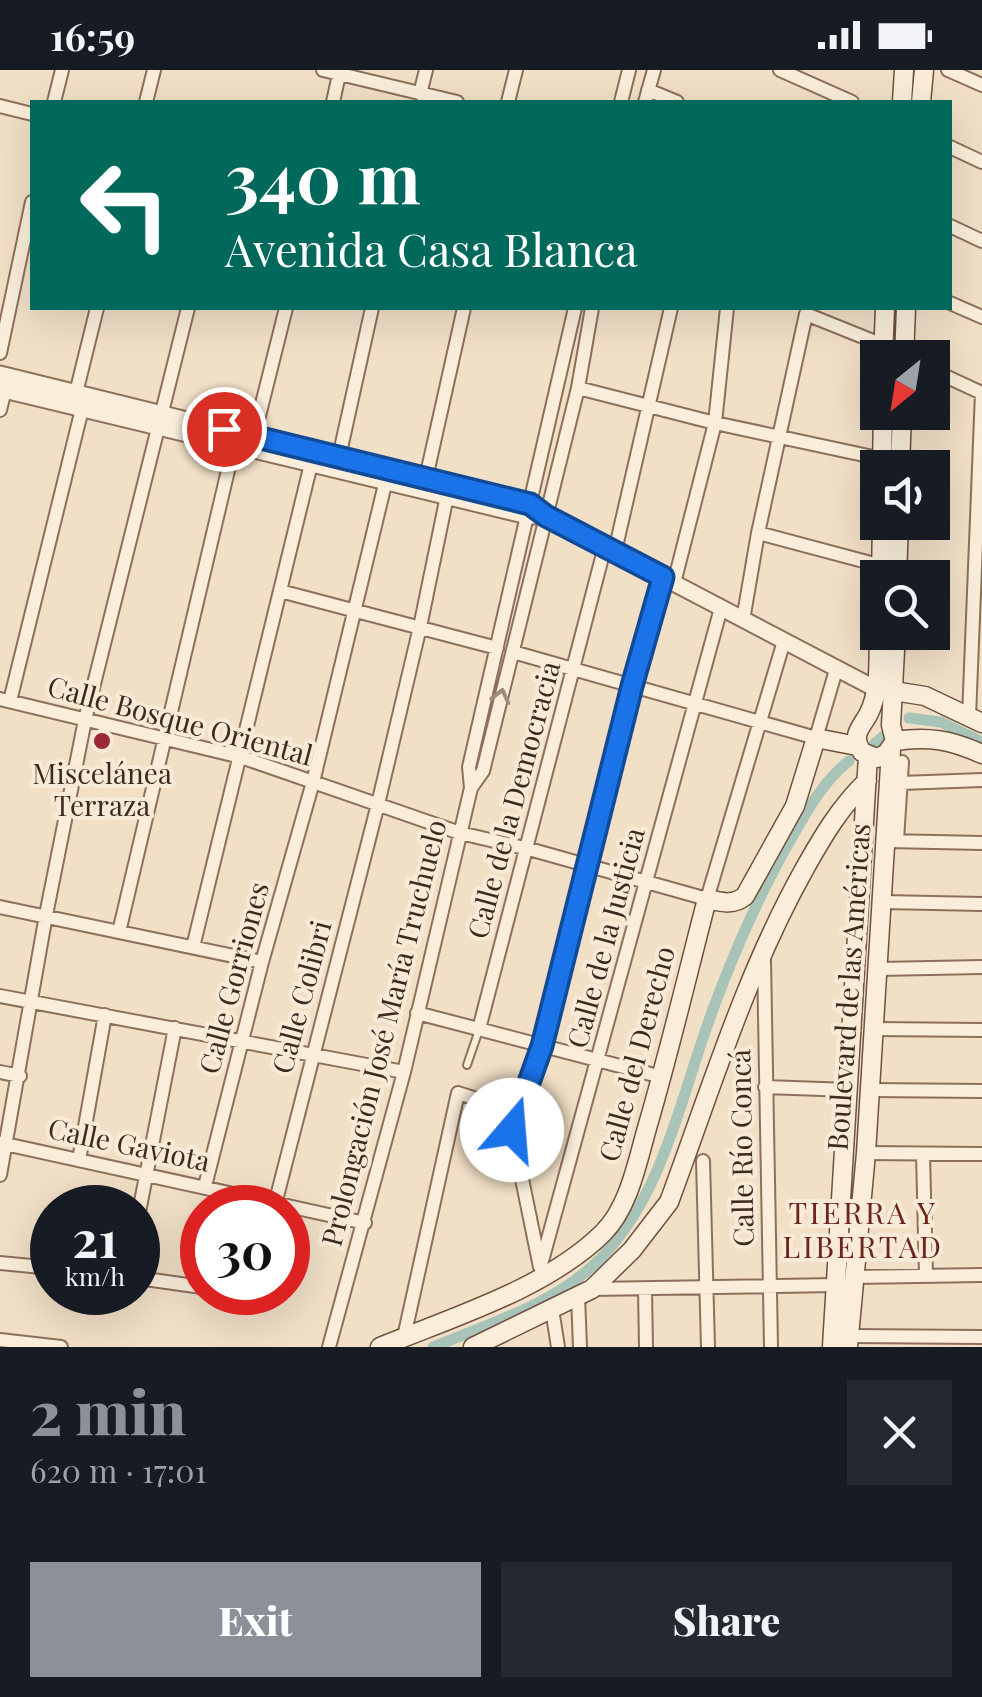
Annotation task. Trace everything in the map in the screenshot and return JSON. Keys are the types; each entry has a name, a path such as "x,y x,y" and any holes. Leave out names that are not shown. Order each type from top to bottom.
{"main road":[{"path":"902,100 904,70"},
{"path":"921,100 924,70"},
{"path":"884,340 885,310"},
{"path":"905,340 906,310"},
{"name":"Boulevard de las Américas","path":"845,1281 866,1154 883,902 892,841 895,745 881,650"},
{"name":"Boulevard de las Américas","path":"866,719 885,689 893,650"},
{"path":"885,689 924,696 976,720"},
{"path":"863,751 857,730 866,719 880,718 895,745"},
{"path":"707,899 728,903 745,896 794,806 816,738 882,757 895,745 928,738 950,740 982,754"},
{"name":"Boulevard de las Américas","path":"843,1344 850,1090 868,782 863,751"},
{"path":"473,1347 585,1293 632,1250 669,1202 764,948 844,803 868,782"},
{"name":"Calle del Derecho","path":"380,1347 539,1274 581,1251 606,1230 619,1210 662,1077 707,899"}],"street":[{"path":"54,100 62,70"},
{"path":"146,100 154,70"},
{"path":"324,70 448,100"},
{"path":"420,94 426,70"},
{"path":"508,100 516,70"},
{"path":"622,100 629,70"},
{"path":"646,96 654,70"},
{"path":"780,70 848,100"},
{"path":"948,70 982,85"},
{"path":"333,100 340,72"},
{"path":"0,106 30,114"},
{"path":"952,148 982,162"},
{"path":"0,353 30,211"},
{"path":"952,227 982,240"},
{"path":"952,304 982,317"},
{"path":"5,700 79,401 97,310"},
{"path":"0,1175 85,720 188,310"},
{"path":"254,436 286,310"},
{"path":"340,457 372,310"},
{"path":"426,478 464,310"},
{"name":"Prolongación José María Truchuelo","path":"329,1347 404,1072 471,788 469,766 575,310"},
{"name":"Prolongación José María Truchuelo","path":"471,788 483,771 578,388 592,310"},
{"name":"Calle de la Democracia","path":"479,1029 610,549 671,310"},
{"path":"539,1274 512,1130 542,1046 632,686 669,580 715,423 727,310"},
{"path":"743,620 806,314 860,340"},
{"path":"950,378 982,393 976,720"},
{"path":"0,410 2,384 161,420 254,436 340,457 447,496 529,510"},
{"path":"578,388 860,457"},
{"path":"161,420 234,445 311,464 426,478 546,516 836,670 885,689"},
{"path":"119,932 234,445"},
{"path":"193,947 311,464"},
{"name":"Calle Gorriones","path":"206,1185 262,962 313,782 387,476"},
{"name":"Calle Colibri","path":"279,1185 378,804 447,496"},
{"path":"758,534 860,566"},
{"path":"280,591 497,648"},
{"name":"Calle de la Justicia","path":"539,1274 721,608"},
{"name":"Calle del Derecho","path":"707,899 784,641"},
{"path":"512,652 816,738 836,670"},
{"name":"Calle Bosque Oriental","path":"5,700 241,757 460,833 529,848 707,899"},
{"name":"Boulevard de las Américas","path":"892,841 901,784 895,745"},
{"path":"901,784 982,780"},
{"path":"892,841 982,843"},
{"path":"883,902 982,904"},
{"path":"0,907 262,962"},
{"name":"Calle Río Concá","path":"764,948 771,1347"},
{"path":"878,969 982,967"},
{"path":"0,996 404,1072"},
{"path":"417,1014 662,1077"},
{"path":"80,1160 105,1015"},
{"path":"144,1185 175,1028"},
{"path":"874,1028 982,1030"},
{"path":"0,1072 20,1076"},
{"path":"765,1087 850,1090"},
{"path":"870,1090 982,1091"},
{"path":"404,1337 458,1093 517,1112"},
{"name":"Calle Gaviota","path":"3,1143 201,1185"},
{"path":"866,1154 982,1154"},
{"path":"923,1154 926,1275"},
{"path":"703,1160 708,1347"},
{"name":"Calle Gaviota","path":"310,1212 364,1223"},
{"path":"0,1264 30,1266"},
{"path":"580,1347 585,1293 982,1274"},
{"path":"645,1290 646,1347"},
{"path":"546,1347 558,1347 552,1309"},
{"path":"843,1344 982,1337"},
{"path":"0,1340 62,1347"}],"lane":[{"name":"Calle de la Democracia","path":"467,1065 479,1029"}],"waterway":[{"path":"909,718 941,722 982,742"},
{"path":"874,744 885,735"},
{"path":"433,1347 521,1311 563,1288 600,1259 622,1233 641,1204 669,1142 712,1012 756,907 814,800 849,761"}],"place":[{"name":"Miscelánea Terraza","path":"102,741"}],"district":[{"name":"TIERRA Y LIBERTAD","path":"863,1231"}],"route":[{"path":"224,429 530,504 663,577 542,1046 512,1130"}]}
